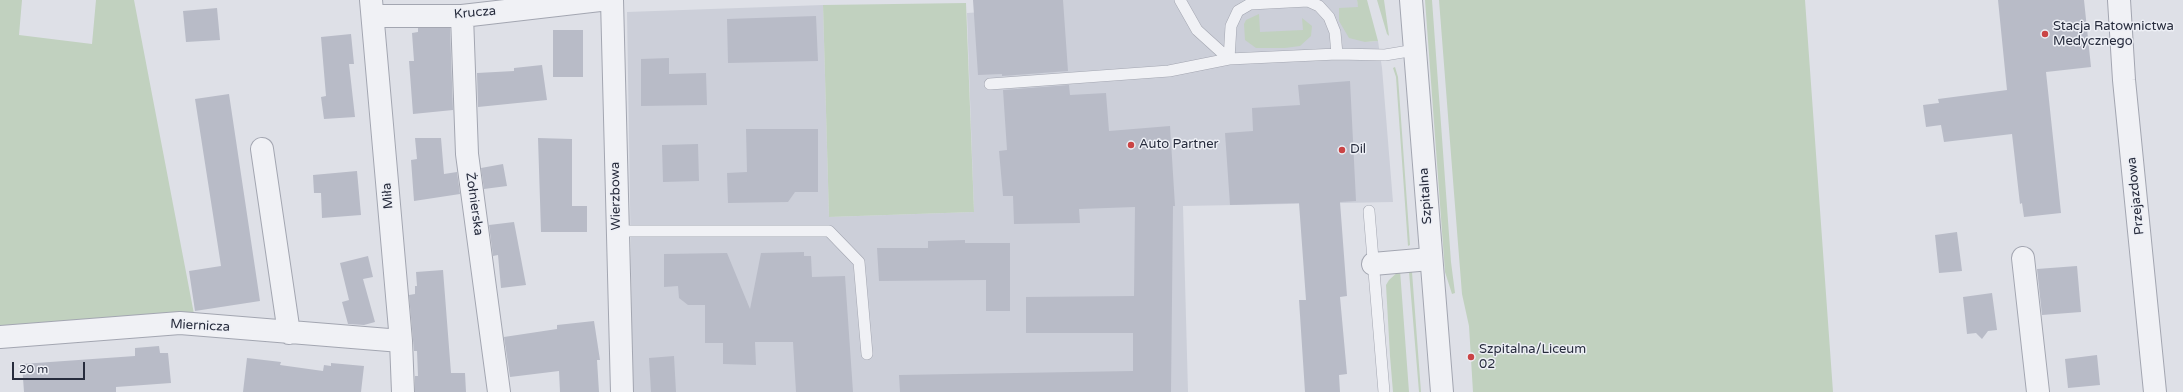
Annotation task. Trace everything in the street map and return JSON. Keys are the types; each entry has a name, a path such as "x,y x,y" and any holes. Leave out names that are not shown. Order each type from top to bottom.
{"street":[{"name":"Krucza","path":"372,8 462,16 600,0"},
{"name":"Wierzbowa","path":"612,0 622,392"},
{"name":"Szpitalna","path":"1411,0 1430,259 1442,392"},
{"name":"Przejazdowa","path":"2119,0 2124,80 2156,392"},
{"name":"Miła","path":"372,8 403,392"},
{"name":"Żołnierska","path":"462,16 467,154 499,392"},
{"path":"262,149 289,333"},
{"path":"2023,258 2038,392"},
{"path":"1373,264 1430,259"},
{"name":"Miernicza","path":"0,338 174,329 289,333 400,341"}],"lane":[{"path":"1180,0 1197,30 1229,59"},
{"path":"1229,59 1231,26 1238,11 1250,4 1301,1 1308,1 1319,6 1329,17 1335,32 1337,54"},
{"path":"990,84 1169,71 1229,59 1337,54 1385,55 1415,50"},
{"path":"1369,211 1384,392"},
{"path":"617,231 829,231 859,262 867,354"}],"shaded area":[{"path":"997,0 1357,0 1365,42 1378,41 1382,68 1393,202 1183,206 1188,392 633,392 627,12 823,5 829,217 974,212 967,13 997,11"}],"green space":[{"path":"0,0 22,0 19,35 92,44 96,0 134,0 194,314 0,330"},
{"path":"1357,0 1367,0 1378,41 1365,42 1349,38 1339,21 1339,8 1358,7"},
{"path":"1377,0 1384,0 1389,36 1387,34"},
{"path":"1425,0 1432,0 1451,262 1455,293 1452,294 1445,272"},
{"path":"1439,0 1805,0 1833,392 1473,392 1469,326 1462,294"},
{"path":"966,3 974,212 829,217 823,5"},
{"path":"1259,14 1260,32 1303,30 1302,18 1312,26 1311,36 1300,46 1285,48 1256,48 1245,40 1244,24 1246,20"},
{"path":"1395,67 1398,77 1410,245 1408,246 1396,77 1393,68"},
{"path":"1400,270 1409,392 1393,392 1390,356 1386,285 1389,280"},
{"path":"1409,272 1412,272 1421,392 1419,392"}],"building":[{"path":"973,0 1063,0 1068,71 1002,76 1002,74 978,75"},
{"path":"1998,0 2084,0 2091,67 2046,72 2061,213 2024,217 2022,203 2020,204 2012,134 1944,142 1941,125 1926,127 1923,105 1939,103 1938,99 2007,90"},
{"path":"217,8 220,40 186,42 183,11"},
{"path":"816,16 818,61 728,63 727,19"},
{"path":"418,28 450,28 453,110 413,114 409,61 414,61 412,33 418,32"},
{"path":"553,30 583,30 583,77 553,77"},
{"path":"351,34 354,64 349,64 355,117 324,119 321,97 326,96 321,37"},
{"path":"669,58 669,74 706,73 707,105 641,106 641,59"},
{"path":"542,65 547,100 478,107 477,73 514,71 514,68"},
{"path":"1350,81 1356,201 1340,202 1347,296 1340,297 1347,374 1339,375 1340,392 1305,392 1299,300 1306,300 1299,203 1230,205 1225,133 1253,131 1252,108 1300,105 1298,85"},
{"path":"1069,85 1070,95 1106,93 1109,131 1170,126 1175,206 1173,206 1171,392 900,392 899,375 1133,371 1133,333 1026,333 1026,297 1134,296 1135,207 1079,209 1080,223 1014,224 1013,196 1003,196 999,151 1007,150 1003,90"},
{"path":"229,94 260,301 195,311 189,271 221,266 195,99"},
{"path":"746,129 818,129 818,192 795,192 788,202 728,203 727,173 747,172"},
{"path":"415,138 441,138 444,174 457,172 460,194 414,201 411,160 417,159"},
{"path":"538,138 572,139 572,206 587,206 587,232 541,232"},
{"path":"698,144 699,181 663,182 662,145"},
{"path":"503,164 507,186 484,189 481,168"},
{"path":"357,171 361,215 322,218 321,193 314,193 313,175"},
{"path":"514,222 526,285 501,288 498,255 493,256 489,225"},
{"path":"1957,232 1962,271 1939,273 1935,235"},
{"path":"965,240 965,243 1010,243 1010,311 986,311 986,280 879,281 877,248 928,248 928,241"},
{"path":"804,252 804,256 811,256 812,277 845,276 853,392 796,392 793,342 755,342 756,365 723,364 723,343 705,343 705,305 688,305 679,298 678,286 664,287 664,254 727,253 750,309 761,253"},
{"path":"368,256 373,277 363,279 375,322 364,325 348,324 342,302 349,300 340,263"},
{"path":"2077,266 2081,312 2042,315 2037,269"},
{"path":"443,270 451,373 465,373 466,392 415,392 415,376 418,376 417,351 414,351 409,295 415,294 415,286 417,286 416,272"},
{"path":"1992,293 1997,330 1988,331 1982,339 1976,333 1967,334 1963,297"},
{"path":"594,321 600,360 597,360 599,392 560,392 559,371 510,377 504,337 557,329 557,325"},
{"path":"159,346 160,353 168,353 171,383 116,387 116,392 24,392 22,364 135,356 135,348"},
{"path":"2097,355 2100,385 2068,388 2065,359"},
{"path":"674,356 676,392 651,392 649,358"},
{"path":"247,358 281,362 280,365 323,371 324,365 331,366 331,363 364,366 361,392 243,392"}],"place":[{"name":"Stacja Ratownictwa Medycznego","path":"2045,34"},
{"name":"Auto Partner","path":"1131,145"},
{"name":"Dil","path":"1342,150"},
{"name":"Szpitalna/Liceum 02","path":"1471,357"}]}
